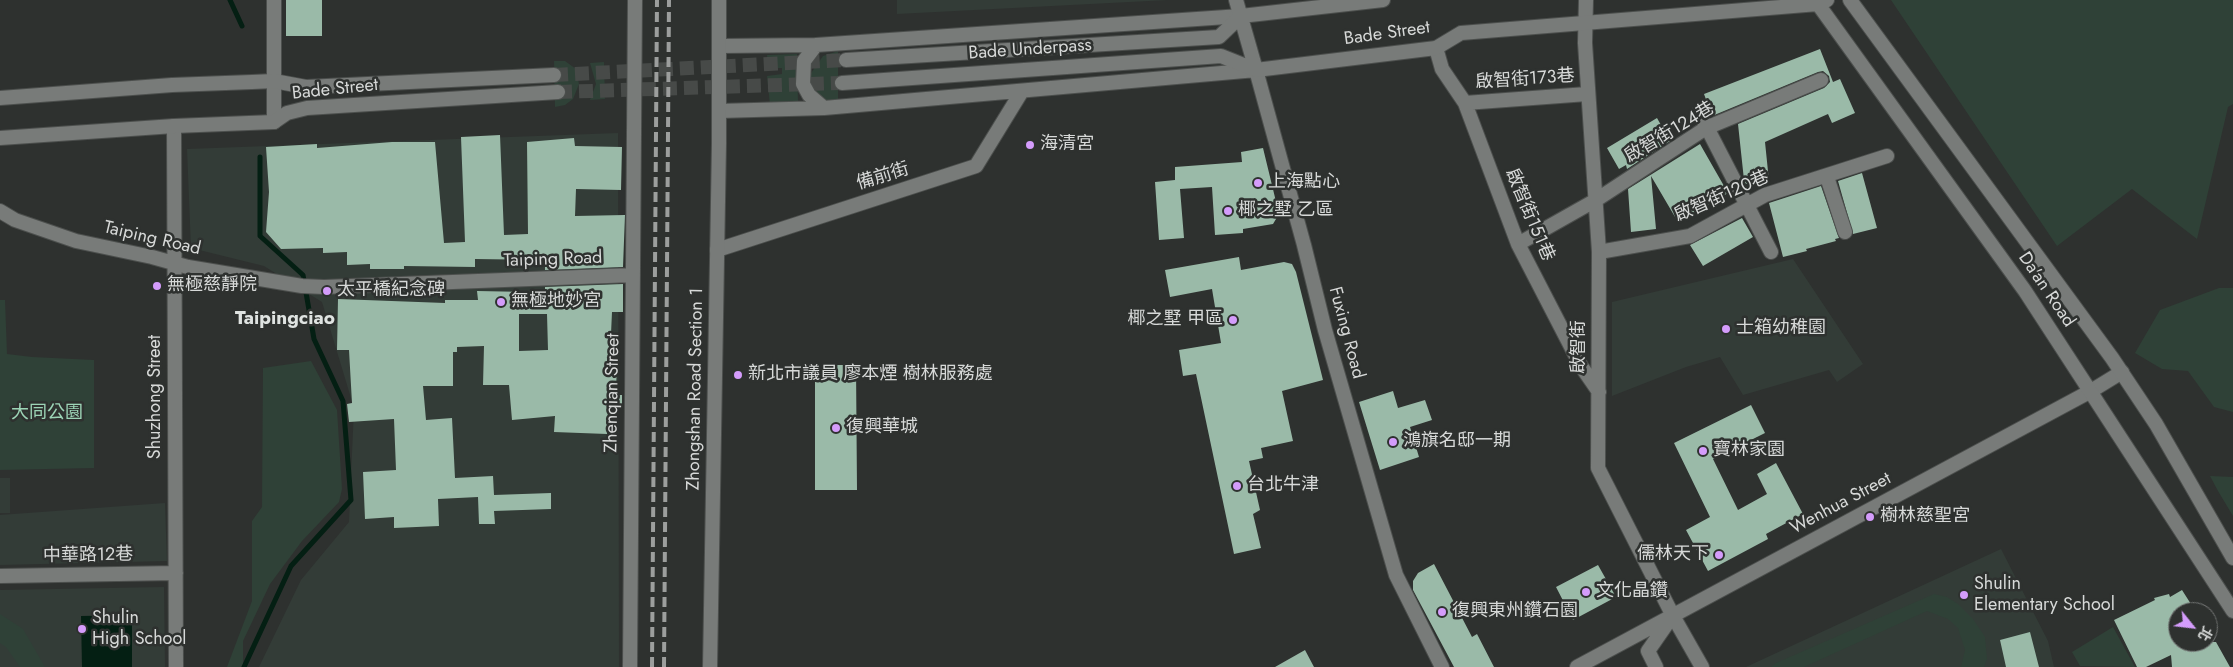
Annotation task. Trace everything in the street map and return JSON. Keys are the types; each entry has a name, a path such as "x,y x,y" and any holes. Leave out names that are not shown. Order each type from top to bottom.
{"street":[{"path":"274,0 274,122"},
{"name":"Zhenqian Street","path":"630,667 635,0"},
{"name":"Zhongshan Road Section 1","path":"710,667 719,0"},
{"name":"Fuxing Road","path":"1236,0 1304,245 1325,330 1396,574 1442,667"},
{"name":"Bade Street","path":"719,46 816,45 1241,16 1383,0"},
{"name":"啟智街","path":"1586,0 1585,25 1588,94 1599,252 1598,468 1673,616 1702,667"},
{"name":"Da'an Road","path":"1850,0 2122,372 2156,424 2233,558"},
{"name":"Bade Street","path":"1221,56 1256,70 1436,48 1461,33 1585,25 1820,1"},
{"name":"Da'an Road","path":"1820,1 2025,291 2233,611"},
{"name":"Bade Underpass","path":"846,60 1218,37 1241,16"},
{"path":"816,45 804,61 803,84 809,95 824,108"},
{"name":"啟智街151巷","path":"1436,48 1442,69 1465,103 1518,244 1581,366 1599,392"},
{"name":"Bade Underpass","path":"842,83 1221,56"},
{"path":"719,111 824,108 1256,70"},
{"name":"Bade Street","path":"0,98 172,85 274,81 306,87 554,75"},
{"name":"啟智街124巷","path":"1518,244 1596,200 1706,128 1821,80"},
{"name":"備前街","path":"717,250 976,166 1022,90"},
{"name":"Bade Street","path":"0,138 174,126 274,122 287,113 307,108 558,92"},
{"name":"啟智街173巷","path":"1465,103 1588,94"},
{"path":"1699,112 1771,252"},
{"name":"Shuzhong Street","path":"174,126 176,667"},
{"name":"啟智街120巷","path":"1599,252 1690,236 1765,195 1827,177 1887,156"},
{"path":"1827,177 1844,232"},
{"name":"Taiping Road","path":"0,211 15,220 76,241 174,262 188,267 302,286 324,287 633,275"},
{"name":"Wenhua Street","path":"1576,667 2091,391 2122,372"},
{"name":"中華路12巷","path":"0,576 176,573"},
{"path":"1656,667 1648,651 1673,616"}],"shaded area":[{"path":"897,0 1168,0 897,14"},
{"path":"618,133 619,667 259,667 301,580 349,522 354,408 322,302 264,266 191,248 187,149"},
{"name":"士箱幼稚園","path":"1793,259 1863,364 1837,382 1829,370 1743,395 1720,357 1686,367 1612,396 1612,302"},
{"path":"0,478 10,478 10,513 0,513"},
{"path":"165,503 167,561 0,565 0,515"},
{"name":"Shulin Elementary School","path":"2001,549 2048,641 2054,667 1746,667"},
{"name":"Shulin High School","path":"164,587 165,667 0,667 0,590"},
{"path":"132,615 132,667 82,667 81,616"}],"green space":[{"path":"1891,0 2233,0 2233,104 2228,107 2197,239 2132,189 2057,246"},
{"path":"838,51 838,104 827,103 811,88 811,73 823,56"},
{"path":"797,54 798,103 770,105 767,76 782,74 782,68 768,68 767,55"},
{"path":"554,61 565,61 576,69 579,84 573,99 565,105 555,107"},
{"path":"604,62 605,99 590,100 596,84 590,63"},
{"path":"2219,288 2233,288 2233,412 2214,407 2188,371 2162,369 2135,353 2160,310"},
{"name":"大同公園","path":"0,300 5,300 7,354 94,360 94,468 0,470"},
{"path":"311,361 337,410 342,489 339,502 302,541 270,584 243,641 243,667 227,667 252,601 252,521 262,507 263,368"},
{"path":"2210,476 2233,477 2233,516 2218,491"},
{"path":"1934,594 1947,597 1958,604 1973,619 1985,637 1987,659 1984,667 1961,667 1965,650 1958,628 1948,619 1927,611 1804,667 1771,667 1776,663"},
{"path":"0,614 23,629 45,667 20,667 6,647 0,643"},
{"path":"2113,627 2135,667 2080,666 2072,652"}],"building":[{"path":"286,0 322,0 322,36 286,36"},
{"path":"1820,49 1833,82 1840,79 1855,113 1832,123 1828,114 1765,142 1769,181 1746,184 1738,124 1824,88 1830,82 1829,76 1823,71 1818,72 1712,116 1704,94"},
{"path":"1657,118 1670,141 1627,169 1626,165 1619,169 1607,148"},
{"path":"500,135 504,235 528,234 527,142 574,138 575,146 622,147 621,190 576,189 575,216 625,215 623,267 545,270 545,260 475,259 475,267 404,266 404,269 370,269 370,264 347,265 347,252 323,253 323,248 281,249 266,232 269,192 266,147 317,144 317,148 392,142 435,142 444,243 465,242 461,137"},
{"path":"1700,144 1728,193 1678,222 1651,176 1656,229 1631,232 1628,189"},
{"name":"椰之墅 乙區","path":"1263,148 1279,214 1273,224 1243,229 1243,233 1215,235 1212,187 1180,189 1184,238 1159,240 1155,182 1175,180 1175,167 1242,162 1241,152"},
{"path":"1862,173 1877,228 1853,234 1838,181"},
{"path":"1821,186 1839,238 1835,239 1836,241 1806,249 1807,251 1783,257 1769,203"},
{"path":"1742,218 1753,237 1703,266 1690,245"},
{"path":"1239,257 1241,270 1284,262 1292,264 1296,272 1323,380 1282,391 1293,441 1261,448 1263,458 1249,461 1260,510 1253,514 1261,548 1234,554 1196,374 1183,376 1179,350 1221,343 1212,289 1170,297 1165,270"},
{"path":"623,284 623,312 612,312 610,356 617,356 616,395 622,395 622,409 608,409 607,434 554,432 555,416 512,420 509,385 483,385 484,346 457,347 457,352 453,352 453,386 423,386 426,420 452,418 455,478 493,476 494,495 551,493 551,509 494,511 495,524 479,524 478,497 438,499 439,526 394,528 394,517 365,519 363,472 396,470 394,419 349,422 347,404 352,403 349,350 337,350 338,299 445,303 445,300 478,300 477,291 529,292 545,290 545,287","holes":["519,314 547,314 548,350 519,351"]},
{"name":"復興華城","path":"815,365 856,365 857,490 815,490"},
{"name":"鴻旗名邸一期","path":"1393,391 1398,408 1425,400 1432,420 1410,427 1419,457 1380,470 1359,402"},
{"path":"1751,405 1765,433 1713,459 1738,510 1767,494 1757,474 1776,463 1803,514 1766,534 1768,539 1708,571 1686,530 1710,517 1674,443"},
{"name":"復興東州鑽石園","path":"1434,564 1472,637 1477,634 1494,667 1454,667 1413,590 1413,581 1418,573"},
{"name":"文化晶鑽","path":"1598,565 1616,597 1573,620 1556,587"},
{"path":"2182,590 2190,602 2168,602 2168,652 2218,652 2218,646 2230,667 2172,667 2171,655 2146,667 2137,667 2114,620 2155,600 2154,598 2169,594 2170,597"},
{"path":"2030,632 2039,667 2006,667 2000,640"},
{"path":"1305,650 1314,667 1275,667"}],"waterway":[{"path":"230,0 242,26"},
{"path":"244,667 291,566 351,500 343,401 314,339 303,275 260,236 260,157"}],"tunnel":[{"path":"554,75 846,60"},
{"path":"558,92 842,83"}],"railway":[{"path":"652,667 657,0"},
{"path":"664,667 669,0"}],"place":[{"name":"海清宮","path":"1030,145"},
{"name":"上海點心","path":"1258,183"},
{"name":"椰之墅 乙區","path":"1228,211"},
{"name":"無極慈靜院","path":"157,286"},
{"name":"太平橋紀念碑","path":"327,291"},
{"name":"無極地妙宮","path":"501,302"},
{"name":"椰之墅 甲區","path":"1233,320"},
{"name":"士箱幼稚園","path":"1726,329"},
{"name":"新北市議員 廖本煙 樹林服務處","path":"738,375"},
{"name":"復興華城","path":"836,428"},
{"name":"鴻旗名邸一期","path":"1393,442"},
{"name":"寶林家園","path":"1703,451"},
{"name":"台北牛津","path":"1237,486"},
{"name":"樹林慈聖宮","path":"1870,517"},
{"name":"儒林天下","path":"1719,555"},
{"name":"文化晶鑽","path":"1586,592"},
{"name":"Shulin Elementary School","path":"1964,595"},
{"name":"復興東州鑽石園","path":"1442,612"},
{"name":"Shulin High School","path":"82,629"}],"district":[{"name":"Taipingciao","path":"285,319"}]}
